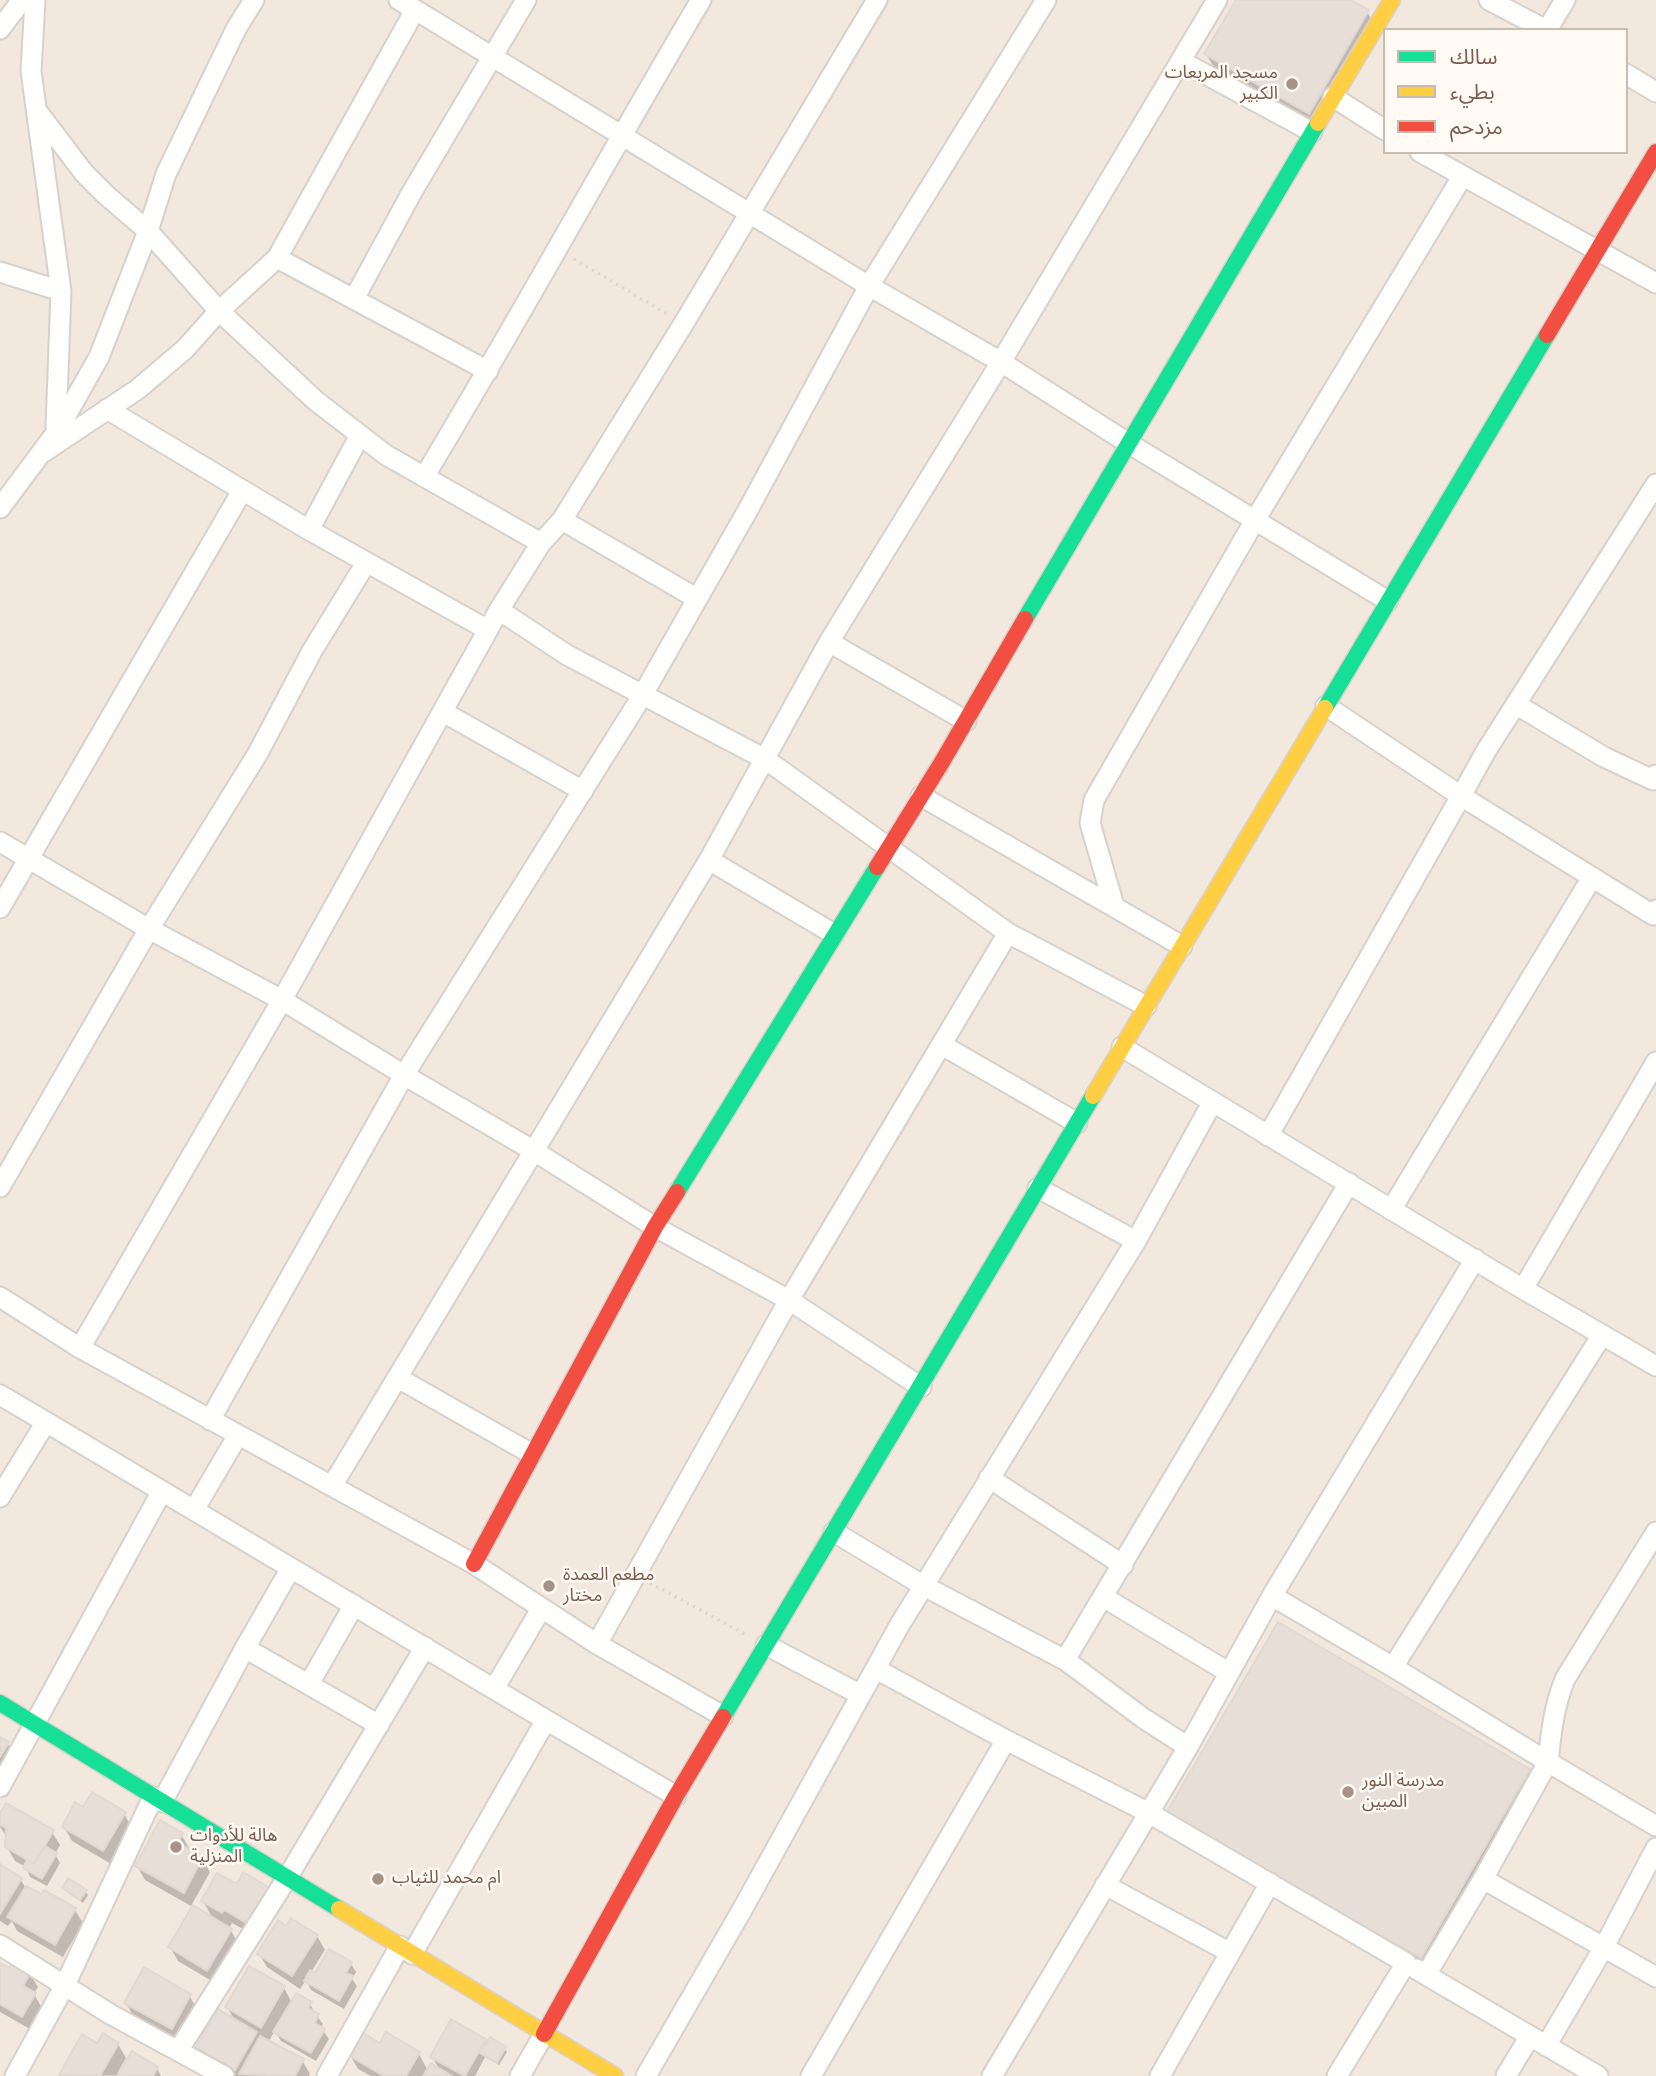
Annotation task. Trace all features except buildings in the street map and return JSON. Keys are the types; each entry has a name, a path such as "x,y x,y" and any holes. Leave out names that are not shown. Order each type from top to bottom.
{"street":[{"path":"0,29 22,0"},
{"path":"35,0 32,71 61,291 56,433"},
{"path":"0,508 56,433 99,357 148,231 166,174 236,29 254,0"},
{"path":"354,299 384,241 491,55 526,0"},
{"path":"424,477 488,371 621,135 701,0"},
{"path":"80,1348 282,1000 499,610 541,543 562,520 684,323 877,0"},
{"path":"210,1420 404,1075 642,696 749,508 869,286 1046,0"},
{"path":"332,1486 709,860 829,642 1001,362 1217,0"},
{"path":"1489,0 1543,28"},
{"path":"1548,28 1565,0"},
{"path":"474,1564 655,1227 834,934 889,850 1390,1"},
{"path":"42,453 138,389 184,349 219,311 276,258 407,5 869,286 1001,362 1128,443 1388,601"},
{"path":"1181,61 1312,132"},
{"path":"1628,75 1656,92"},
{"path":"1333,97 1383,129"},
{"path":"37,111 84,173 148,231 219,311 316,401 386,455 541,543"},
{"path":"520,2076 723,1716 1656,152"},
{"path":"1423,154 1656,283"},
{"path":"1114,906 1090,823 1094,800 1255,520 1462,177"},
{"path":"276,258 488,371"},
{"path":"0,272 61,291"},
{"path":"107,409 309,530 488,630"},
{"path":"309,530 360,435"},
{"path":"1268,1136 1486,751 1656,484"},
{"path":"0,908 242,491"},
{"path":"562,520 696,598"},
{"path":"0,1186 149,929 258,753 312,651 366,563"},
{"path":"499,610 567,655 765,759 1008,933 1146,1006"},
{"path":"829,642 966,721"},
{"path":"1517,705 1604,757 1655,779"},
{"path":"1326,706 1591,879 1655,914"},
{"path":"443,712 583,791"},
{"path":"921,796 1182,946"},
{"path":"0,842 149,929 282,1000 655,1227 789,1300 921,1387"},
{"path":"709,860 834,934"},
{"path":"1391,1210 1591,879"},
{"path":"597,1644 789,1300 1008,933"},
{"path":"942,1045 1077,1123"},
{"path":"1122,1047 1523,1289 1602,1335 1653,1357"},
{"path":"1523,1289 1656,1062"},
{"path":"646,2076 924,1586 1136,1241 1212,1103"},
{"path":"1065,1660 1349,1183"},
{"path":"1038,1188 1136,1241"},
{"path":"992,2076 1188,1747 1272,1596 1475,1259"},
{"path":"0,1297 80,1348 474,1564 597,1644 723,1716"},
{"path":"1393,1667 1602,1335"},
{"path":"398,1378 532,1454"},
{"path":"0,1395 676,1796"},
{"path":"0,1496 46,1422"},
{"path":"194,1510 237,1435"},
{"path":"989,1478 1123,1565"},
{"path":"0,1787 162,1491"},
{"path":"834,1532 924,1586 1065,1660 1143,1718 1188,1747"},
{"path":"1426,1975 1483,1880 1548,1762 1556,1701 1564,1678 1656,1532"},
{"path":"15,2076 65,1985 157,1799 291,1568"},
{"path":"1272,1596 1656,1826"},
{"path":"1103,1597 1228,1672"},
{"path":"309,1684 354,1605"},
{"path":"494,1689 541,1609"},
{"path":"766,1645 861,1695"},
{"path":"178,2051 287,1878 425,1647"},
{"path":"245,1648 379,1725"},
{"path":"876,1669 1006,1740 1149,1813 1598,2076"},
{"path":"0,1703 615,2076"},
{"path":"327,2076 546,1720"},
{"path":"811,2076 1006,1740"},
{"path":"1506,2076 1538,2041 1605,1947 1648,1881 1656,1848"},
{"path":"1483,1880 1656,1977"},
{"path":"1160,2076 1270,1883"},
{"path":"1105,1885 1229,1952"},
{"path":"0,1945 110,2014 224,2076"},
{"path":"1337,2076 1406,1963"}],"path":[{"path":"556,249 684,323"},
{"path":"636,1576 766,1645"}],"shaded area":[{"path":"0,0 1656,0 1656,2076 0,2076"}],"traffic: fast":[{"path":"1025,619 1318,123"},
{"path":"1325,708 1547,335"},
{"path":"677,1192 877,867"},
{"path":"723,1717 1093,1096"},
{"path":"0,1703 339,1909"}],"traffic: slow":[{"path":"1318,123 1392,0"},
{"path":"1093,1096 1325,708"},
{"path":"339,1909 615,2076"}],"traffic: jam":[{"path":"1547,335 1656,152"},
{"path":"877,867 1025,619"},
{"path":"474,1564 655,1227 677,1192"},
{"path":"544,2034 723,1717"}],"place":[{"name":"مسجد المربعات الكبير","path":"1292,84"},
{"name":"مطعم العمدة مختار","path":"549,1586"},
{"name":"مدرسة النور المبين","path":"1348,1792"},
{"name":"هالة للأدوات المنزلية","path":"176,1847"},
{"name":"ام محمد للثياب","path":"378,1879"}]}
